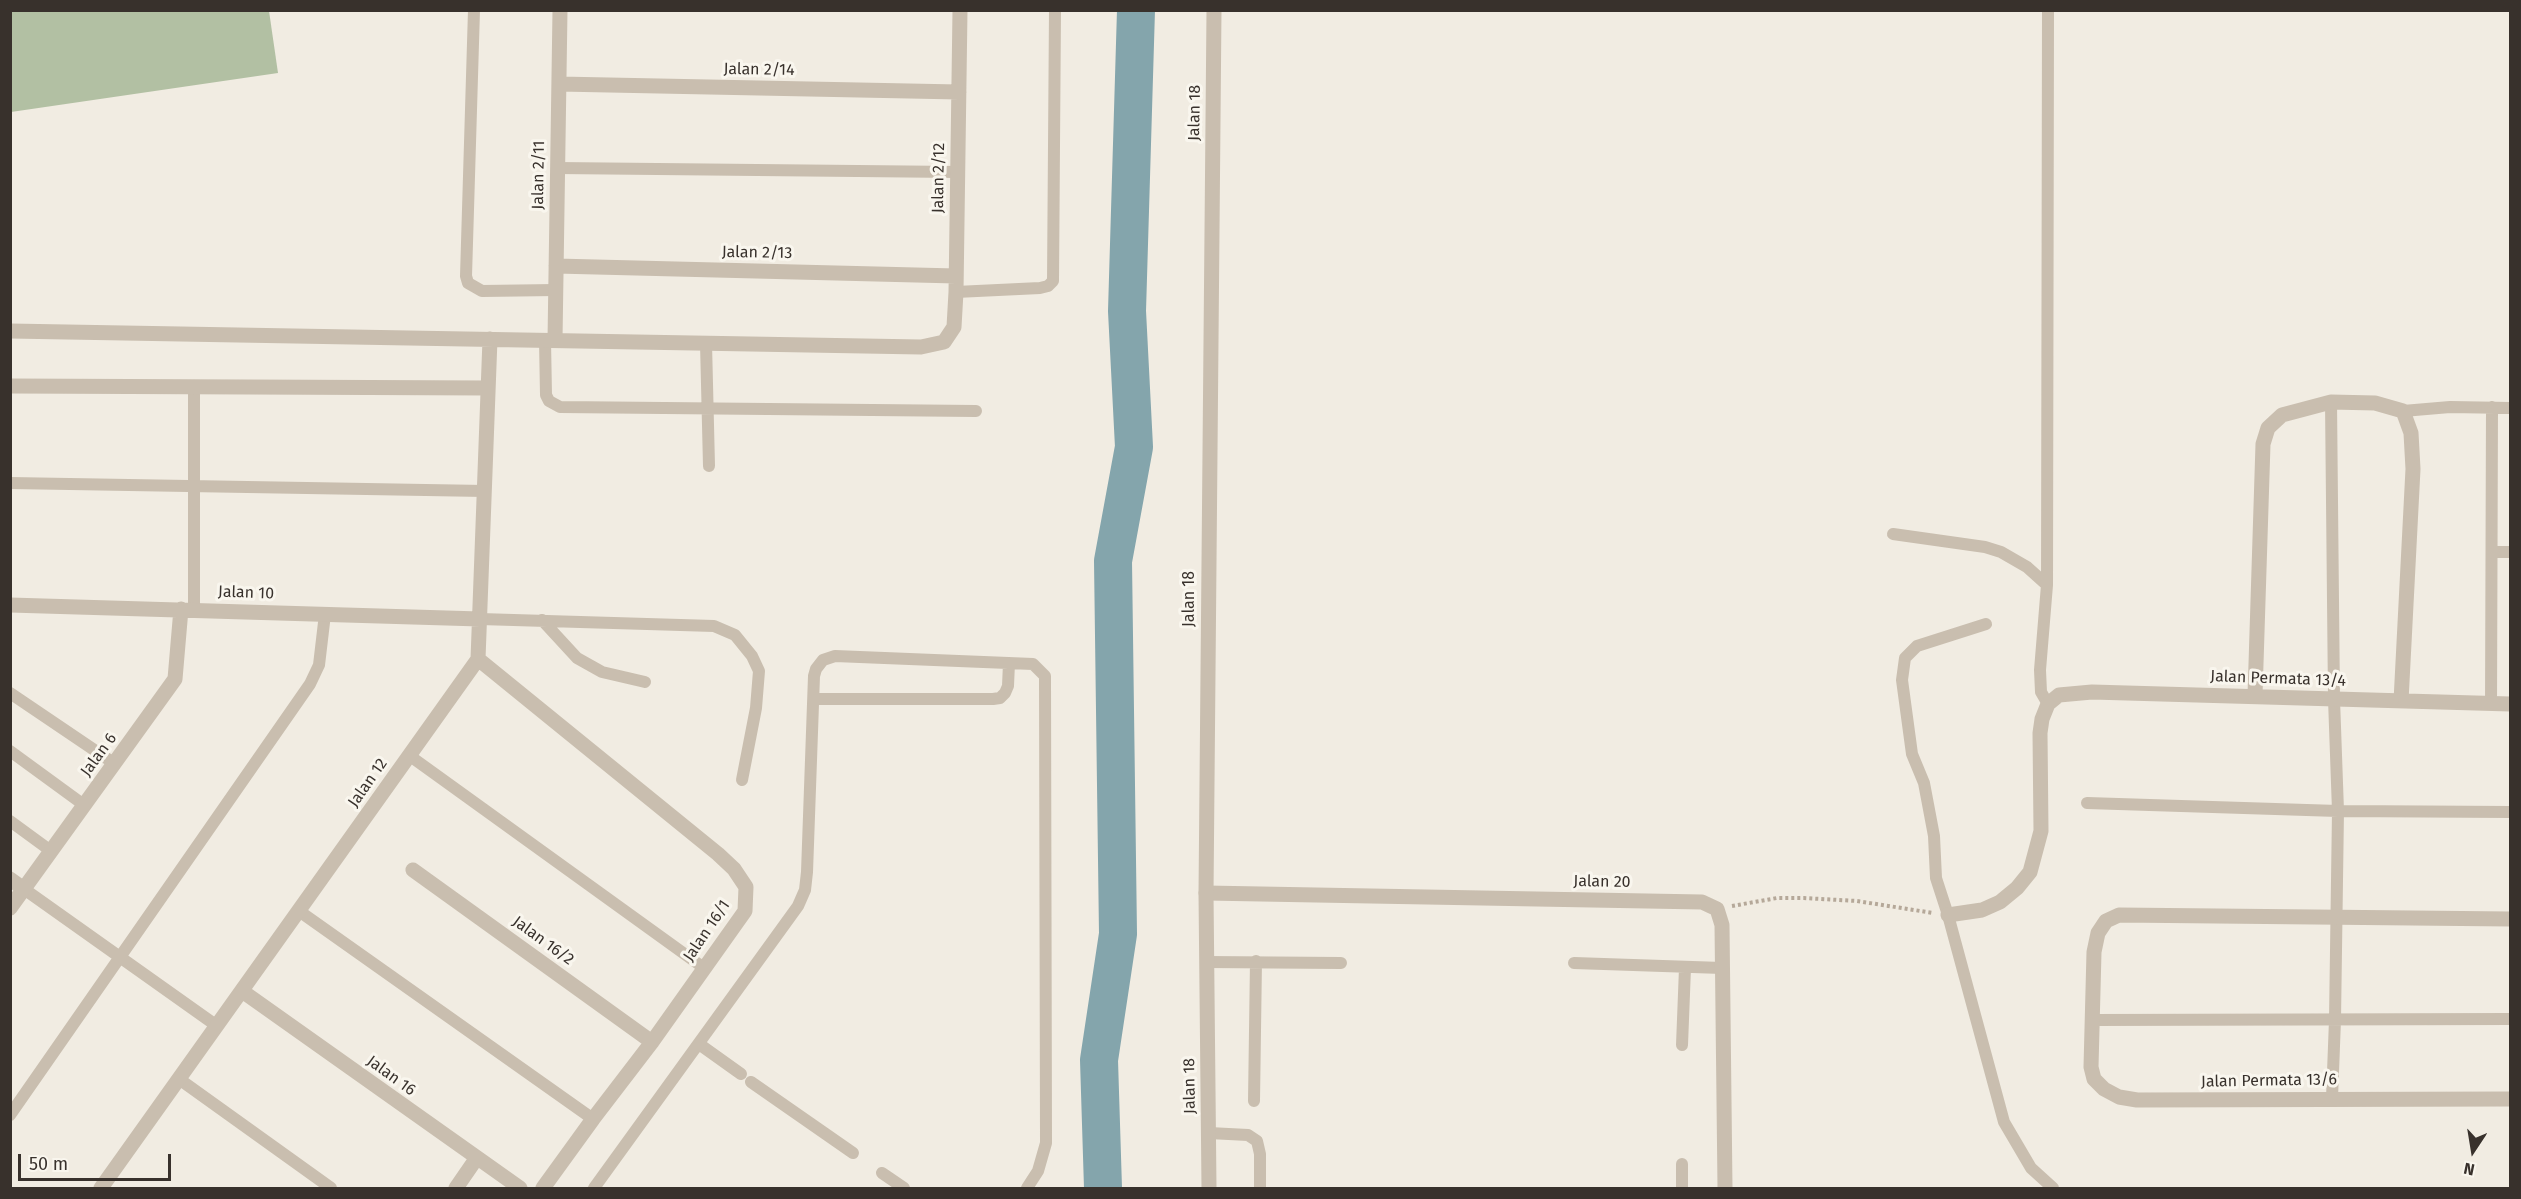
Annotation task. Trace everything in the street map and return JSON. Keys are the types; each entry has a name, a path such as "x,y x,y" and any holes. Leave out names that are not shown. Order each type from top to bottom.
{"street":[{"name":"Jalan 2/11","path":"550,340 556,266 560,10"},
{"name":"Jalan 2/12","path":"706,343 921,348 944,342 954,327 956,292 960,10"},
{"name":"Jalan 18","path":"1209,1188 1206,892 1214,10"},
{"name":"Jalan 2/14","path":"559,84 959,92"},
{"name":"Jalan 2/13","path":"556,266 956,276"},
{"path":"10,331 706,343"},
{"path":"478,659 490,339"},
{"path":"10,386 489,388"},
{"path":"2255,695 2263,444 2268,428 2282,415 2331,402 2375,403 2403,411 2411,433 2413,469 2401,701"},
{"name":"Jalan 10","path":"10,605 480,619"},
{"name":"Jalan 6","path":"10,908 175,679 187,610"},
{"name":"Jalan 12","path":"101,1188 478,659"},
{"name":"Jalan 16/1","path":"478,659 734,868 746,887 745,911 652,1042 592,1119 543,1188"},
{"name":"Jalan Permata 13/4","path":"2048,704 2059,695 2071,692 2255,695 2511,704"},
{"path":"1948,915 1982,910 2000,902 2017,888 2030,872 2042,831 2040,733 2048,704"},
{"name":"Jalan 16/2","path":"412,870 652,1042"},
{"path":"10,879 24,889"},
{"name":"Jalan 20","path":"1206,892 1702,902 1717,909"},
{"path":"1717,909 1722,925 1725,1188"},
{"path":"2093,1020 2094,952 2098,933 2106,921 2119,915 2511,920"},
{"name":"Jalan 16","path":"242,991 520,1188"},
{"name":"Jalan Permata 13/6","path":"2093,1020 2091,1067 2094,1079 2104,1089 2119,1097 2138,1100 2511,1099"},
{"path":"456,1188 477,1159"}],"lane":[{"path":"474,10 466,276 468,283 482,291 555,290"},
{"path":"956,292 1040,288 1048,286 1053,281 1055,10"},
{"path":"2048,10 2047,585 2040,670 2041,692 2048,704"},
{"path":"557,168 957,172"},
{"path":"550,340 546,395 549,401 560,407 976,411"},
{"path":"706,343 709,466"},
{"path":"187,610 195,486 194,386"},
{"path":"2331,402 2334,699 2338,812 2335,919 2336,1020 2332,1098"},
{"path":"2491,704 2492,407"},
{"path":"2403,411 2511,408"},
{"path":"10,483 485,491"},
{"path":"1893,534 1985,547 2001,552 2027,567 2047,585"},
{"path":"2492,552 2511,552"},
{"path":"10,1115 310,684 319,665 325,614"},
{"path":"480,619 714,626 735,634 752,656 759,671 756,708 742,780"},
{"path":"542,620 577,658 593,668 645,682"},
{"path":"1986,624 1917,646 1905,658 1902,680 1912,754 1924,783 1934,836 1936,878 2004,1122 2031,1168 2053,1188"},
{"path":"594,1188 793,914 805,890 816,669 823,660 835,656 1033,664 1045,676 1046,1143 1041,1165 1027,1188"},
{"path":"814,699 993,699 1005,693 1008,686 1009,663"},
{"path":"10,693 115,764"},
{"path":"10,751 84,806"},
{"path":"410,756 704,968"},
{"path":"2087,803 2338,812 2511,812"},
{"path":"10,821 51,851"},
{"path":"24,889 217,1026"},
{"path":"299,911 592,1119"},
{"path":"1254,1101 1257,961"},
{"path":"1206,962 1341,963"},
{"path":"1574,963 1722,968"},
{"path":"1682,1045 1685,968"},
{"path":"2093,1020 2511,1019"},
{"path":"699,1044 741,1074"},
{"path":"179,1079 331,1188"},
{"path":"752,1082 853,1153"},
{"path":"1209,1133 1248,1136 1257,1141 1260,1154 1260,1188"},
{"path":"1682,1164 1682,1188"},
{"path":"882,1173 904,1188"}],"path":[{"path":"1717,909 1777,898 1804,898 1857,901 1948,915"}],"green space":[{"path":"10,11 269,11 278,73 11,112"}],"waterway":[{"path":"1103,1188 1099,1060 1118,934 1113,561 1134,447 1127,311 1136,10"}]}
